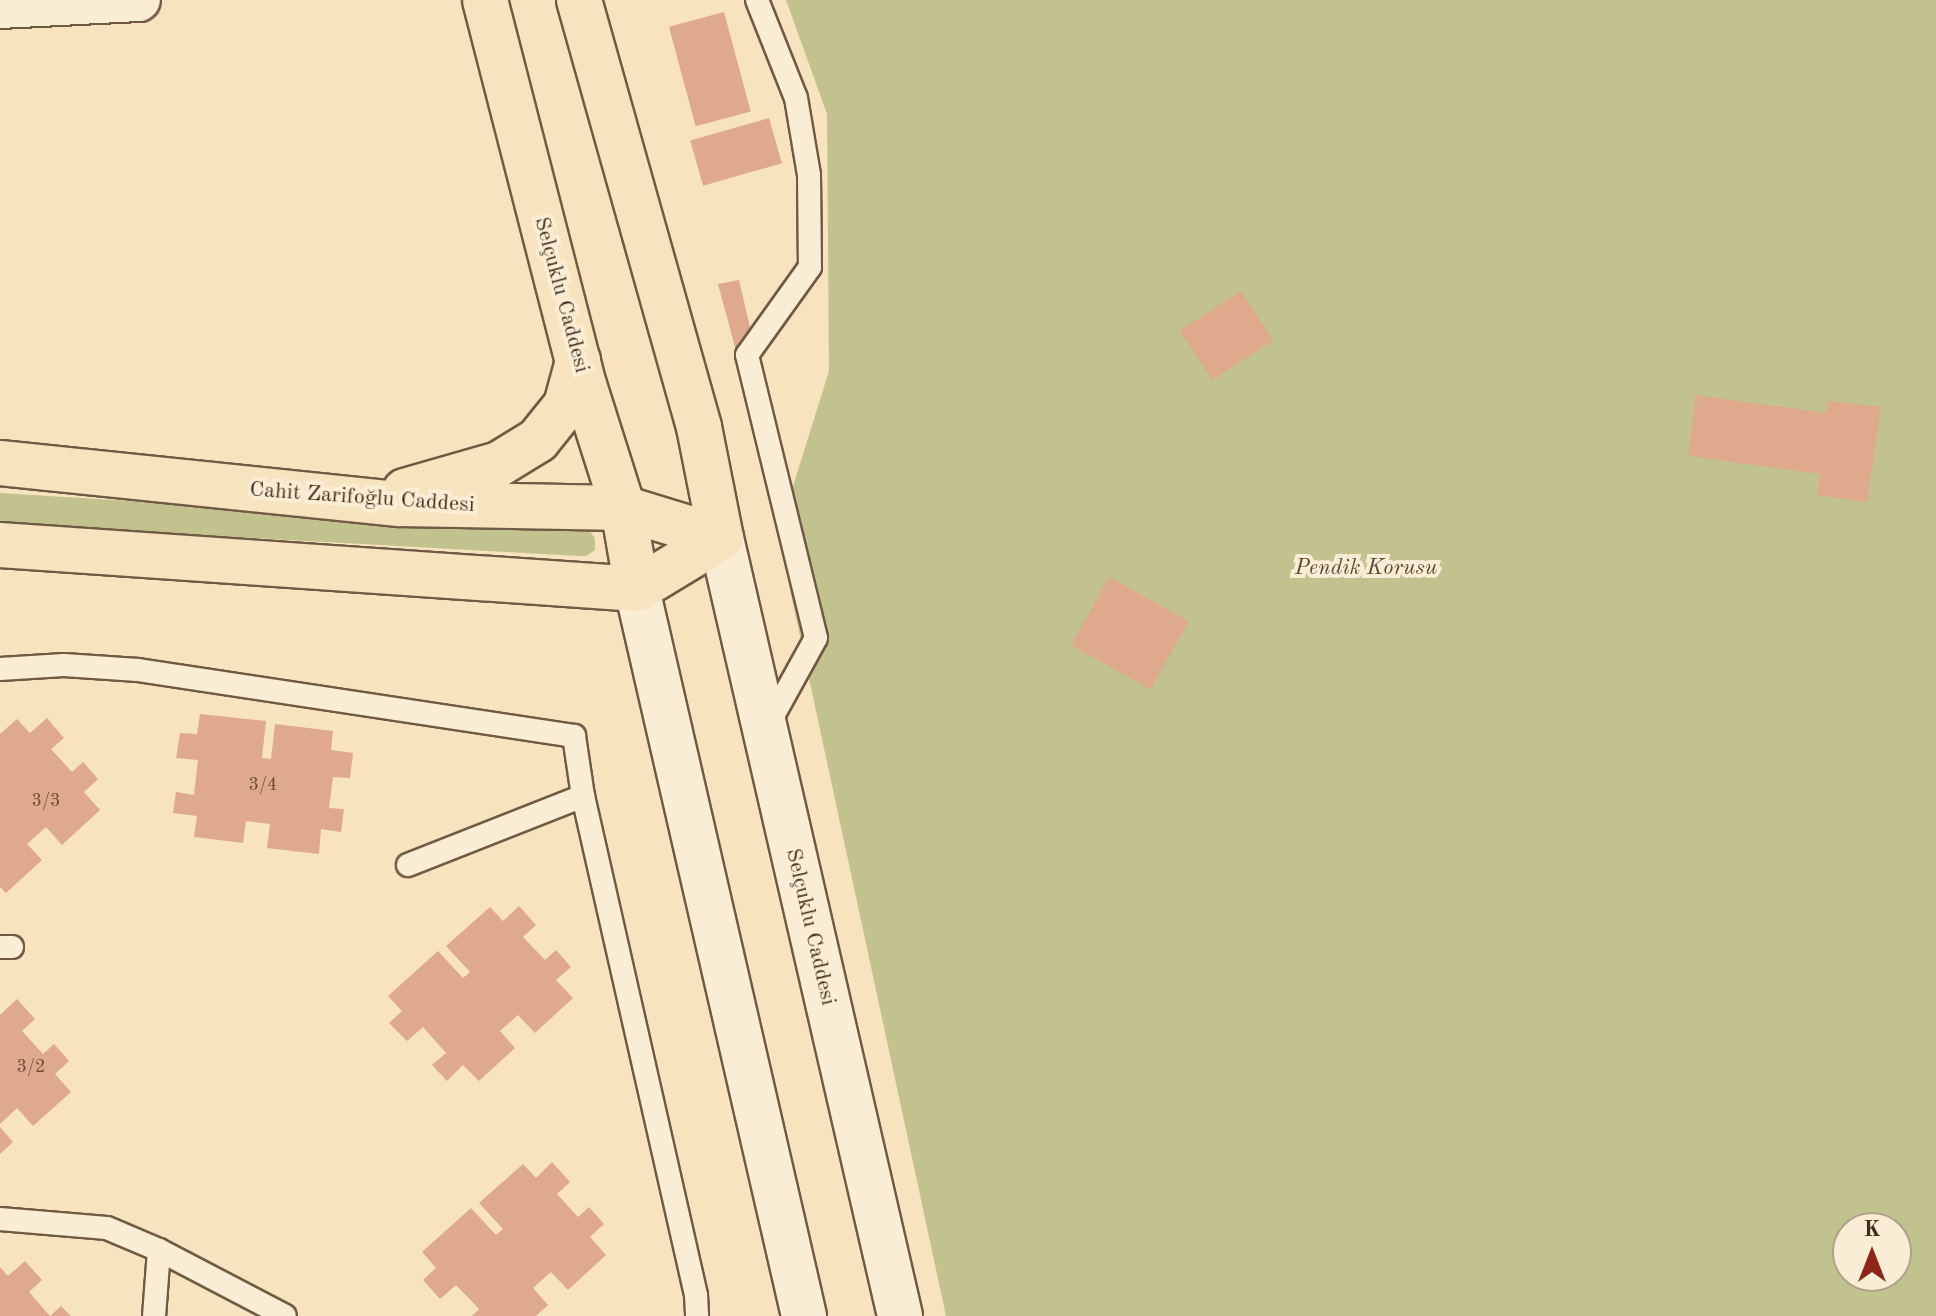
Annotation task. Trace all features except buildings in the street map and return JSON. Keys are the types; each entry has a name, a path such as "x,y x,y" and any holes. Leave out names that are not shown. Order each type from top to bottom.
{"main road":[{"name":"Selçuklu Caddesi","path":"485,0 578,361 623,508 637,589 804,1316"},
{"name":"Selçuklu Caddesi","path":"579,0 699,427 721,538 900,1316"},
{"path":"356,501 434,485 499,464 538,440 566,405 578,361"},
{"name":"Cahit Zarifoğlu Caddesi","path":"0,463 356,501 541,509 623,508 721,538"},
{"path":"0,545 637,589 721,538"}],"street":[{"path":"0,7 139,0"}],"lane":[{"path":"757,0 796,98 809,175 810,267 747,355 816,638 765,731"},
{"path":"0,669 64,665 138,670 574,736 583,796 696,1295 697,1316"},
{"path":"408,865 583,796"},
{"path":"0,1219 107,1228 159,1250 285,1316"},
{"path":"154,1316 159,1250"}],"green space":[{"name":"Pendik Korusu","path":"786,0 1936,0 1936,1316 946,1316 778,534 829,371 827,114"},
{"path":"0,493 588,529 595,538 595,550 586,556 579,556 0,524"}]}
